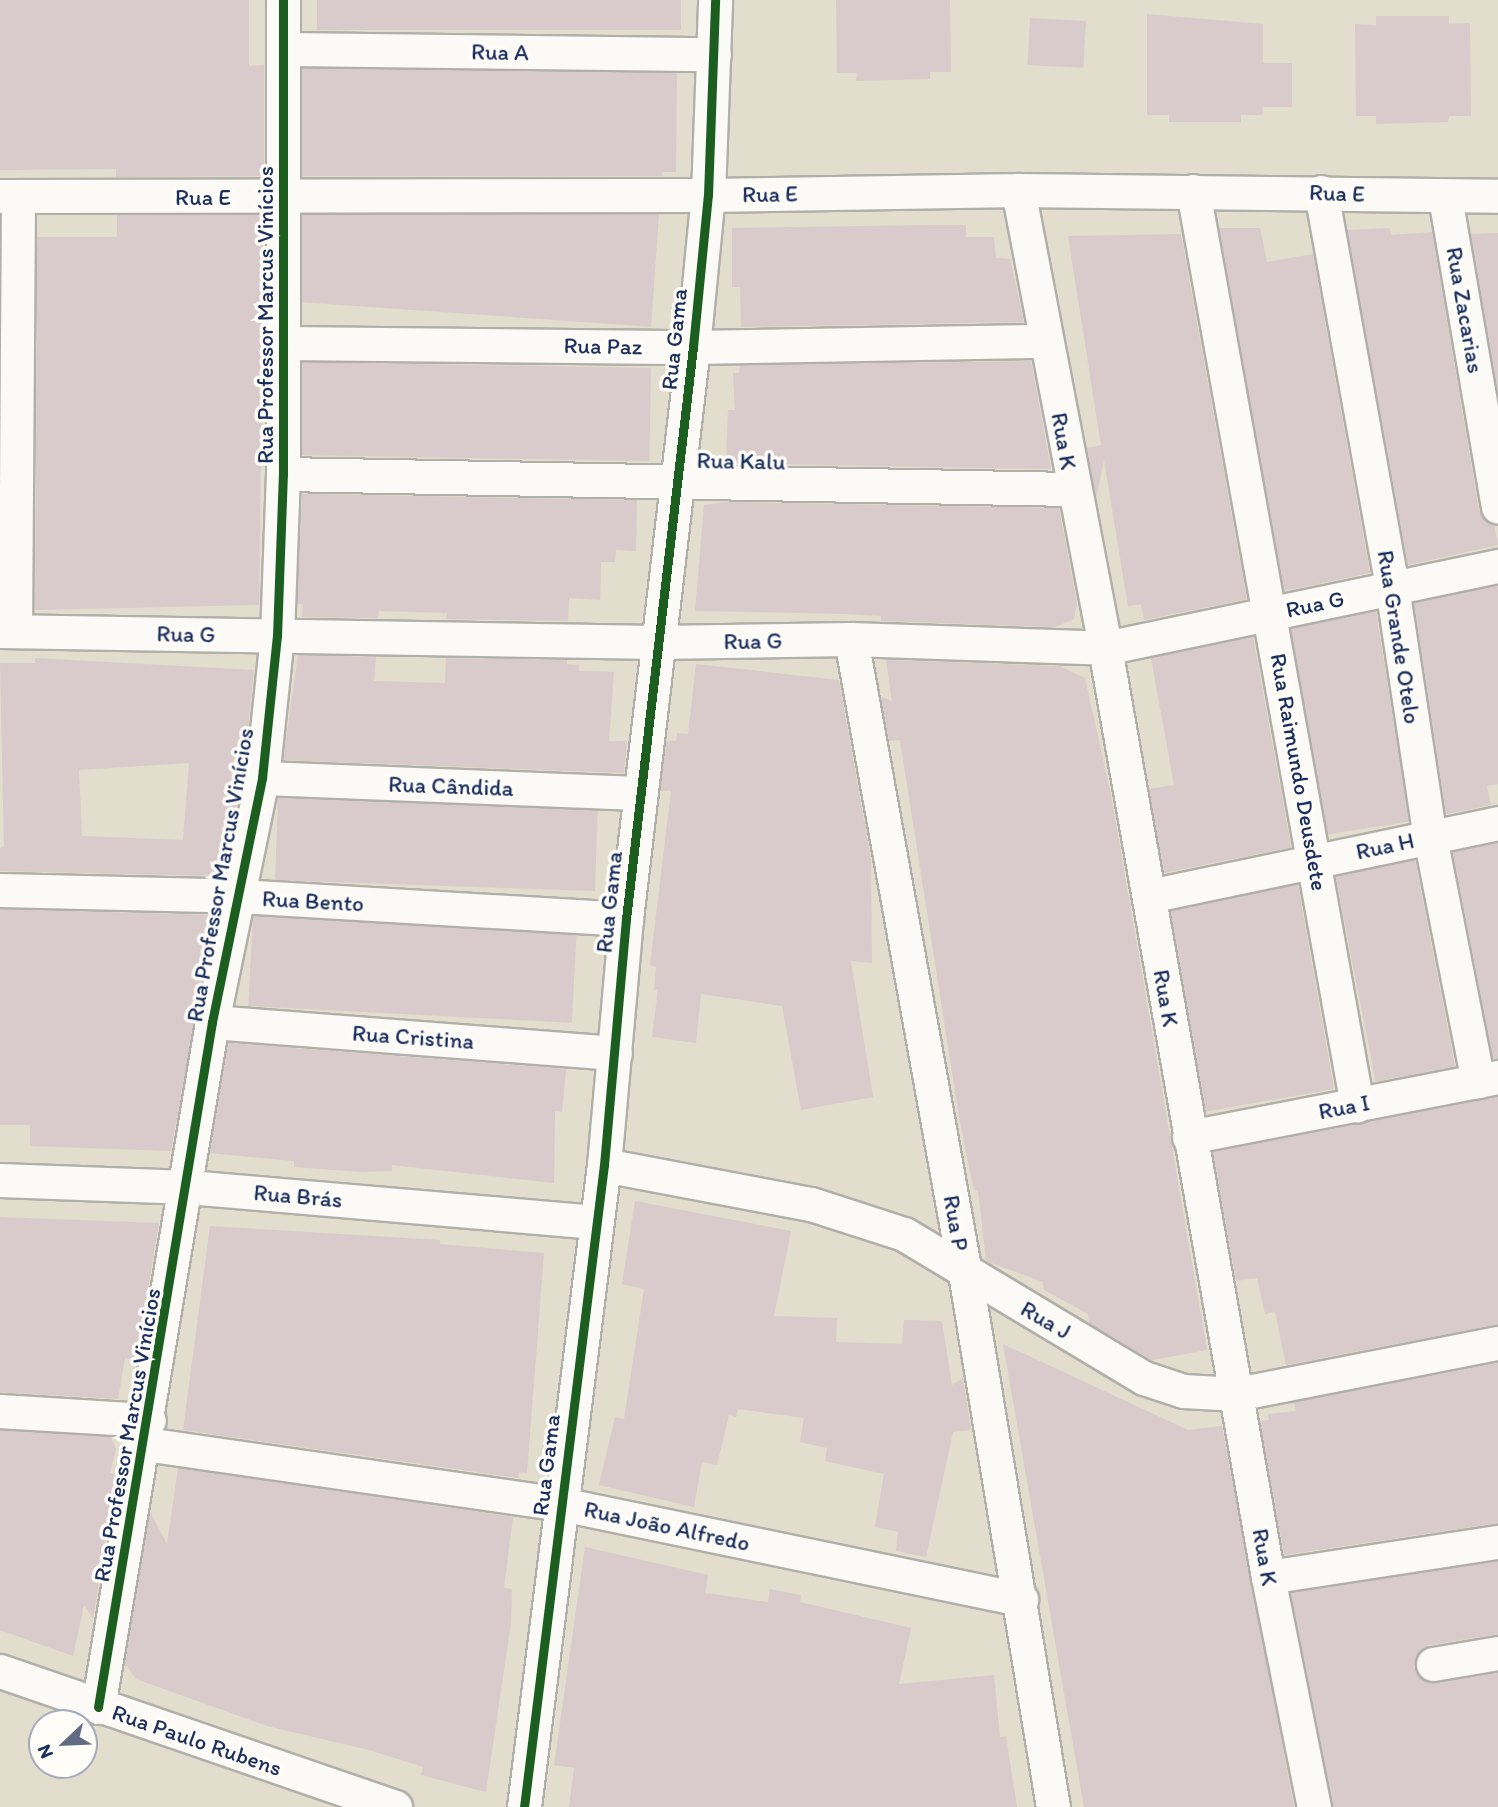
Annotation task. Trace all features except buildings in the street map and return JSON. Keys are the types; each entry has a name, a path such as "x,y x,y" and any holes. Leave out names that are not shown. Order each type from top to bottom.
{"street":[{"name":"Rua Professor Marcus Vinícios","path":"98,1707 188,1187 212,1022 262,778 277,636 283,474 286,343 284,0"},
{"name":"Rua Gama","path":"524,1807 604,1165 626,919 693,347 708,195 715,0"},
{"name":"Rua A","path":"285,49 714,54"},
{"name":"Rua E","path":"9,196 708,195 1017,190 1498,196"},
{"name":"Rua K","path":"1017,190 1105,649 1268,1577 1314,1807"},
{"name":"Rua Raimundo Deusdete","path":"1193,191 1271,613 1357,1105"},
{"name":"Rua Grande Otelo","path":"1321,192 1392,587 1430,837 1488,1079"},
{"path":"8,631 9,196"},
{"name":"Rua Zacarias","path":"1445,197 1498,507"},
{"name":"Rua Paz","path":"286,343 693,347 1046,341"},
{"name":"Rua Kalu","path":"283,474 677,479 1073,489"},
{"name":"Rua G","path":"8,631 658,642 851,639 1105,649 1498,566"},
{"name":"Rua P","path":"851,639 965,1273 1021,1599 1053,1807"},
{"name":"Rua Cândida","path":"262,778 640,793"},
{"name":"Rua H","path":"1149,895 1498,823"},
{"name":"Rua Bento","path":"0,890 239,896 626,919"},
{"name":"Rua Cristina","path":"212,1022 615,1053"},
{"name":"Rua I","path":"1189,1137 1488,1079"},
{"name":"Rua J","path":"604,1165 811,1204 904,1234 1144,1378 1183,1391 1237,1394 1498,1343"},
{"name":"Rua Brás","path":"0,1180 188,1187 595,1222"},
{"name":"Rua João Alfredo","path":"0,1411 147,1432 561,1504 1021,1599"},
{"path":"1268,1577 1498,1542"},
{"path":"1433,1664 1498,1653"},
{"name":"Rua Paulo Rubens","path":"0,1671 98,1707 395,1807"}],"cycle path":[{"path":"98,1707 212,1022 262,778 277,636 283,474 283,0"},
{"path":"524,1807 604,1165 626,919 693,347 708,195 715,0"}]}
